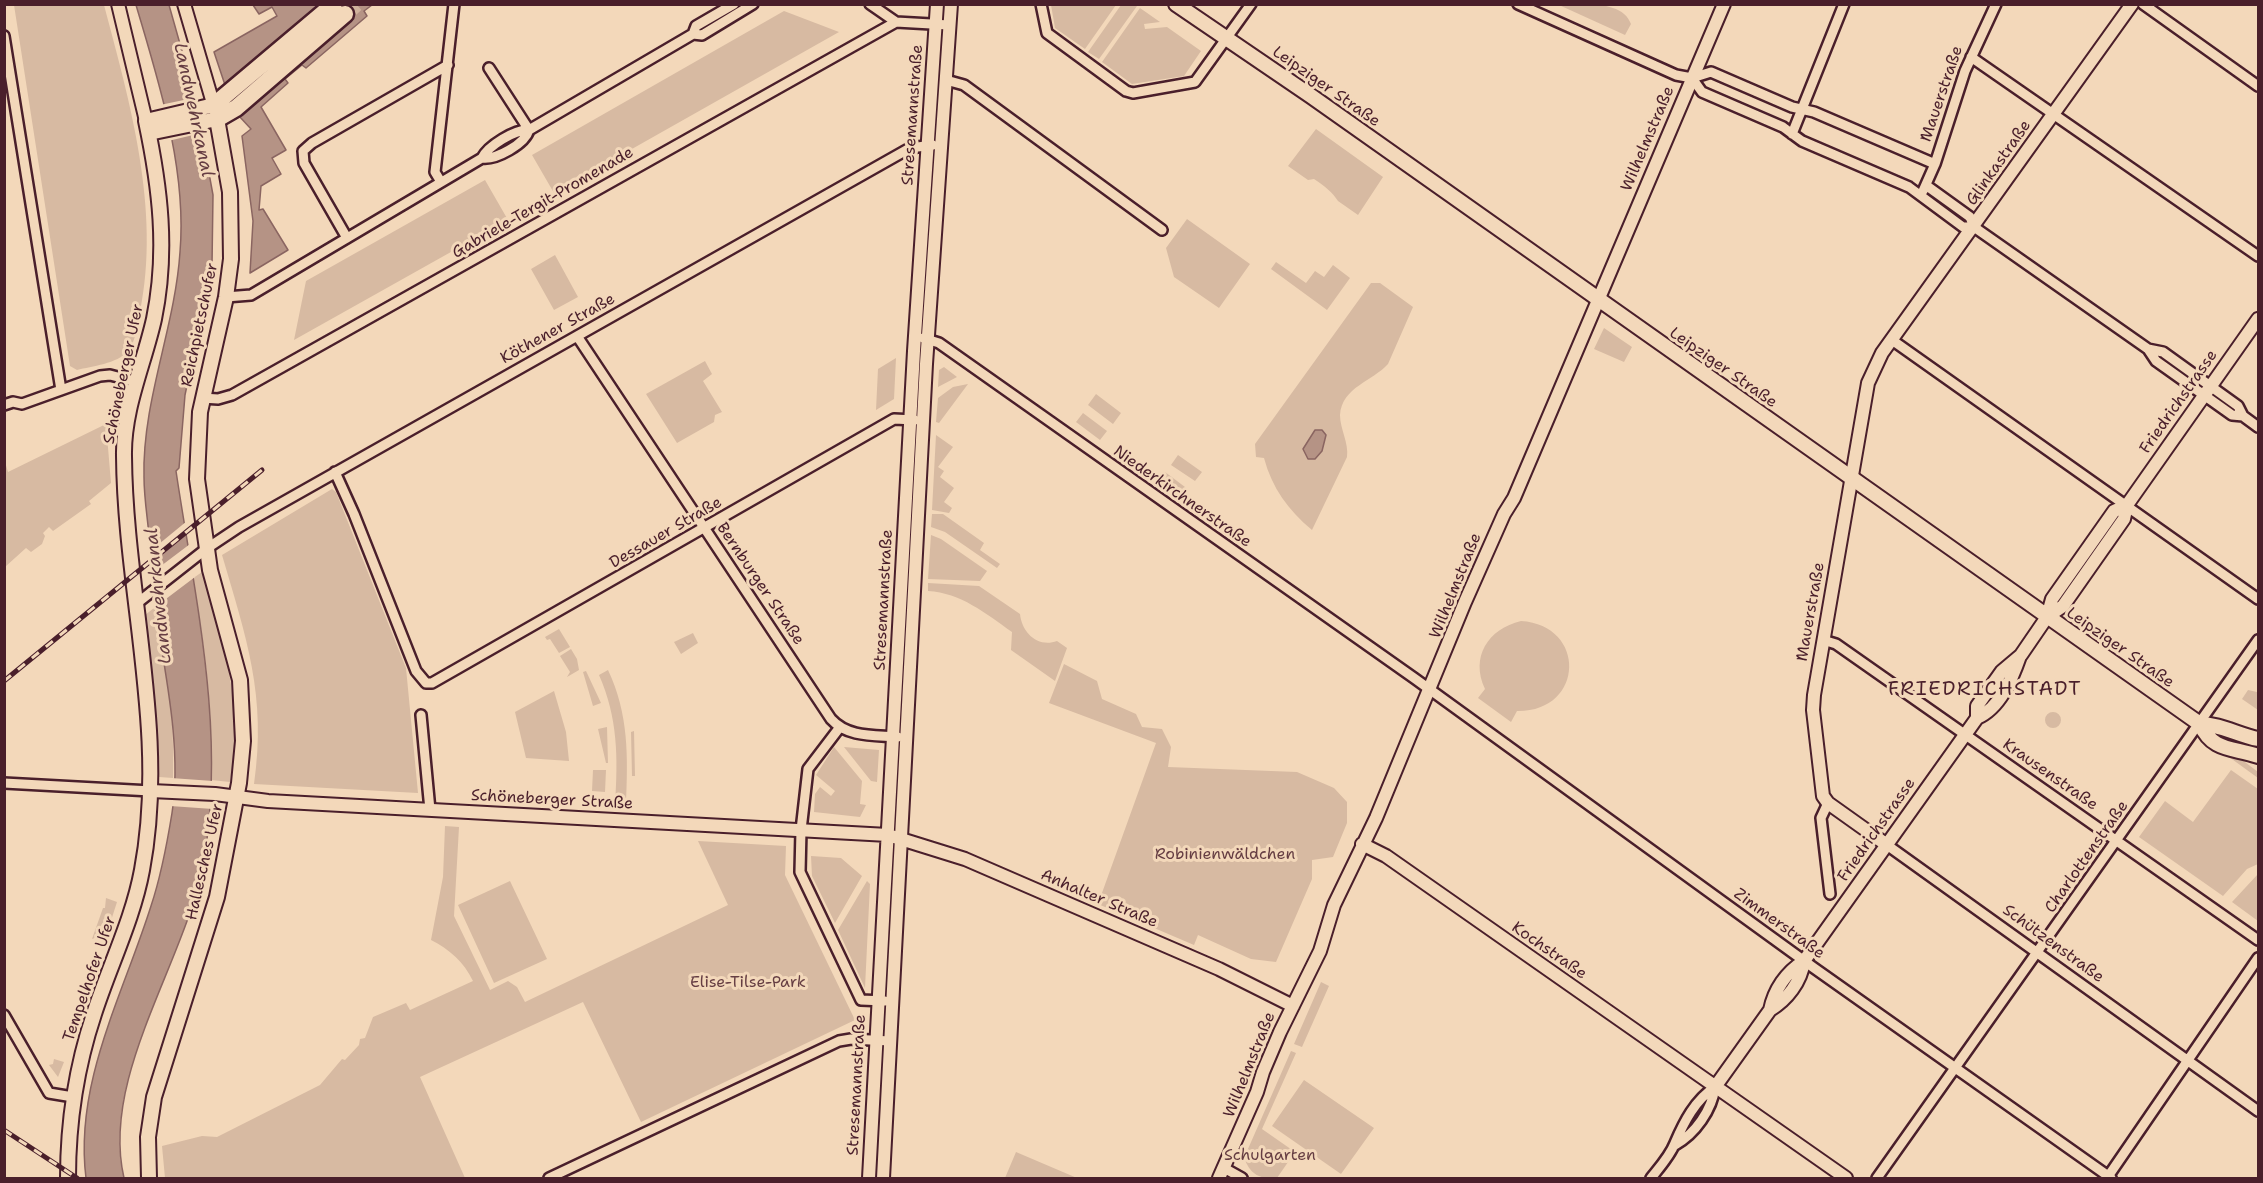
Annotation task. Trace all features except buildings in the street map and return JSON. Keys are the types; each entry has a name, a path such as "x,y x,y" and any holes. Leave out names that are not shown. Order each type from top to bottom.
{"highway":[{"path":"209,114 340,9"}],"main road":[{"name":"Schöneberger Ufer","path":"118,4 148,127 161,201 162,261 154,317 137,382 123,453 151,791"},
{"name":"Reichpietschufer","path":"184,4 231,209 231,259 226,297 202,398 197,468 201,553"},
{"name":"Stresemannstraße","path":"869,1179 907,466 937,4"},
{"name":"Stresemannstraße","path":"883,1179 923,420 951,4"},
{"name":"Leipziger Straße","path":"1176,4 1228,38 2200,724 2206,738 2214,744 2259,756"},
{"name":"Wilhelmstraße","path":"1221,1173 1257,1092 1265,1066 1315,961 1334,905 1430,690 1465,602 1504,514 1514,498 1724,4"},
{"name":"Glinkastraße","path":"1892,340 2132,4"},
{"path":"148,127 209,114"},
{"path":"925,192 938,192"},
{"name":"Friedrichstrasse","path":"1715,1087 1770,1010 1773,995 1794,967 1804,961 1977,718 1977,706 2002,671 2021,655 2048,617 2052,599 2114,511 2127,505 2259,319"},
{"name":"Mauerstraße","path":"1828,803 1821,788 1812,710 1850,478 1870,375 1892,340"},
{"path":"907,466 921,466"},
{"path":"904,535 917,536"},
{"name":"Hallesches Ufer","path":"149,1179 150,1122 156,1085 217,897 236,797 243,741 241,689 201,553"},
{"path":"899,615 913,616"},
{"path":"894,707 909,707"},
{"name":"Leipziger Straße","path":"2200,724 2216,724 2231,732 2259,739"},
{"name":"Schöneberger Straße","path":"151,791 430,810 888,835"},
{"name":"Tempelhofer Ufer","path":"68,1179 73,1096 94,1014 140,880 151,791"},
{"name":"Schützenstraße","path":"1828,803 1887,845"},
{"name":"Anhalter Straße","path":"888,835 981,866 1219,969 1293,1006"},
{"name":"Kochstraße","path":"1362,844 1386,856 1846,1179"}],"street":[{"path":"441,182 435,172 454,4"},
{"path":"693,34 696,26 734,4"},
{"path":"226,297 250,295 482,158 491,159 518,144 527,138 529,130 693,34 702,35 753,4"},
{"path":"870,4 896,22 950,25"},
{"path":"1041,4 1045,30 1049,35 1129,92 1195,82 1251,4"},
{"path":"1518,4 1669,72 1692,78 1711,72 1935,164"},
{"path":"1792,134 1844,4"},
{"name":"Mauerstraße","path":"1920,195 1927,186 1971,57 1996,4"},
{"path":"2143,4 2259,86"},
{"name":"Gabriele-Tergit-Promenade","path":"202,398 218,399 232,395 896,22"},
{"path":"4,36 61,390"},
{"path":"1971,57 2259,256"},
{"path":"347,238 303,163 303,151 312,143 448,65"},
{"path":"489,68 529,130"},
{"path":"1692,78 1702,92 1783,127 1802,141 1902,184 1963,227 1974,227"},
{"path":"946,80 964,85 1162,230"},
{"name":"Köthener Straße","path":"136,604 201,553 335,472 910,148 928,144 941,145"},
{"path":"1927,186 1970,216 1974,227 2148,350 2163,352 2208,391 2238,406 2243,416 2259,427"},
{"name":"Bernburger Straße","path":"577,336 840,727"},
{"name":"Niederkirchnerstraße","path":"915,337 939,343 1430,690"},
{"path":"1892,340 2259,598"},
{"path":"4,405 13,402 22,404 100,376 110,375 137,382"},
{"name":"Dessauer Straße","path":"335,472 416,671 426,683 442,680 894,419 923,420"},
{"name":"Krausenstraße","path":"1823,640 1836,644 2259,940"},
{"name":"Charlottenstraße","path":"1877,1179 2259,640"},
{"name":"Zimmerstraße","path":"1430,690 2109,1178"},
{"path":"421,715 430,810"},
{"path":"893,1002 861,999 800,872 801,830 809,767 840,727 856,734 907,737"},
{"path":"4,783 151,791"},
{"name":"Mauerstraße","path":"1828,803 1821,818 1830,894"},
{"name":"Schützenstraße","path":"1887,845 2259,1111"},
{"path":"2109,1178 2259,958"},
{"path":"4,1015 49,1093 73,1096"},
{"path":"549,1179 839,1041 850,1039 890,1041"},
{"name":"Friedrichstrasse","path":"1651,1179 1675,1144 1687,1138 1712,1104 1715,1087"},
{"path":"570,1169 575,1179"},
{"path":"1221,1173 1242,1179"}],"green space":[{"path":"1051,4 1116,5 1085,49 1055,28"},
{"path":"1590,4 1611,7 1627,16 1631,24 1625,35 1559,5"},
{"path":"14,5 104,5 124,80 140,157 147,235 146,274 135,338 128,351 118,359 77,370 70,366"},
{"path":"1121,5 1137,6 1099,59 1088,52"},
{"path":"1140,8 1160,22 1144,24 1145,29 1167,27 1201,51 1184,76 1132,84 1102,62"},
{"path":"784,11 839,32 554,193 532,155"},
{"path":"941,32 943,32 939,117 934,117"},
{"path":"1316,129 1383,177 1358,215 1338,201 1331,192 1314,179 1308,180 1288,166"},
{"path":"485,180 508,220 294,340 306,281"},
{"path":"1187,219 1250,264 1219,308 1174,277 1166,248"},
{"path":"555,255 578,297 554,310 531,269"},
{"path":"1276,262 1306,283 1315,271 1324,277 1333,265 1350,278 1327,310 1271,269"},
{"path":"1371,283 1380,283 1413,307 1388,364 1352,391 1342,405 1340,420 1347,446 1347,457 1312,530 1296,515 1276,489 1264,458 1256,457 1255,444"},
{"path":"1604,328 1632,347 1624,362 1594,349"},
{"path":"896,358 894,399 876,410 878,369"},
{"path":"705,361 712,374 703,381 722,412 715,415 714,422 677,443 646,394"},
{"path":"944,367 957,377 938,387 939,370"},
{"path":"968,384 939,423 936,422 938,398 953,387"},
{"path":"1096,394 1121,413 1113,424 1088,405"},
{"path":"1083,413 1107,431 1100,440 1076,422"},
{"path":"106,424 111,483 89,501 91,504 53,531 49,527 43,533 45,536 42,544 31,552 26,548 5,567 5,462 8,472"},
{"path":"936,435 953,447 938,467 944,471 940,477 954,488 944,502 952,508 949,513 932,510"},
{"path":"1178,455 1202,472 1195,481 1171,465"},
{"path":"1165,472 1189,490 1182,499 1158,481"},
{"path":"332,489 336,492 406,668 418,793 254,784 258,723 256,694 246,640 222,555"},
{"path":"932,514 943,514 984,543 980,550 1000,564 997,568 945,532 931,527"},
{"path":"931,535 941,539 987,571 980,581 928,579"},
{"path":"202,572 218,625 233,700 235,726 230,782 211,780 212,756 207,679 192,579"},
{"path":"928,583 979,586 1020,614 1024,627 1037,641 1050,643 1057,641 1067,648 1055,681 1011,650 1012,632 962,600 928,591"},
{"path":"154,608 169,692 173,735 173,778 159,777 145,615"},
{"path":"1521,621 1543,626 1558,637 1567,651 1569,668 1566,684 1556,698 1539,708 1517,711 1511,722 1478,698 1485,689 1480,666 1481,656 1491,638 1499,630"},
{"path":"559,629 570,647 559,653 550,639 547,640 545,637"},
{"path":"693,633 698,643 681,654 674,642"},
{"path":"571,649 577,659 579,670 567,677 570,672 560,656"},
{"name":"Robinienwäldchen","path":"1064,664 1097,681 1102,699 1136,714 1142,727 1162,729 1171,747 1168,767 1297,772 1334,788 1347,802 1347,823 1333,857 1312,860 1312,879 1276,962 1251,959 1198,935 1194,945 1098,904 1156,743 1049,703"},
{"path":"608,670 620,703 626,736 626,805 615,804 615,738 610,707 599,675"},
{"path":"586,671 601,703 593,706 583,672"},
{"path":"2248,690 2257,692 2258,710 2242,699"},
{"path":"554,691 566,732 569,761 526,758 515,712"},
{"path":"2050,712 2056,712 2061,720 2059,726 2050,728 2045,723 2045,717"},
{"path":"607,727 608,763 606,763 598,729"},
{"path":"634,731 635,776 632,776 631,732"},
{"path":"834,747 862,781 860,804 866,805 860,817 814,812 815,794 820,787 831,796 835,791 816,775"},
{"path":"844,747 879,750 877,782 871,781"},
{"path":"2229,757 2241,759 2258,772 2258,778"},
{"path":"593,770 606,770 605,792 592,791"},
{"path":"2231,770 2258,789 2258,864 2247,869 2223,896 2139,837 2165,801 2193,822"},
{"name":"Elise-Tilse-Park","path":"445,826 459,827 454,916 490,990 508,981 517,987 525,1002 728,905 698,841 786,846 785,875 855,1020 641,1122 583,1002 420,1077 465,1178 165,1178 162,1146 202,1136 217,1137 320,1085 342,1059 345,1060 359,1045 360,1039 365,1038 373,1017 406,1003 410,1010 473,981 455,957 431,940 443,877"},
{"path":"811,856 841,858 862,876 835,923 812,876"},
{"path":"2258,874 2258,921 2232,902"},
{"path":"510,881 547,959 494,983 458,905"},
{"path":"867,881 870,884 865,988 838,930"},
{"path":"889,891 894,891 889,992 882,991"},
{"path":"106,898 117,902 107,933 92,939 103,908 105,908"},
{"path":"1321,982 1329,986 1302,1047 1294,1044"},
{"name":"Schulgarten","path":"1291,1051 1296,1053 1262,1129 1295,1152 1277,1178 1260,1177 1253,1172 1244,1158"},
{"path":"54,1059 64,1062 58,1077 49,1065 53,1064"},
{"path":"1304,1080 1374,1128 1341,1174 1272,1126"},
{"path":"1016,1152 1077,1178 1005,1178"}],"water":[{"name":"Landwehrkanal","path":"136,5 169,5 195,97 213,195 212,265 185,395 179,468 176,471 199,616 210,713 212,762 210,811 204,860 195,898 134,1058 124,1099 120,1139 124,1178 86,1178 84,1143 87,1108 94,1074 115,1006 155,895 168,836 175,788 174,737 153,594 144,477 148,420 177,280 181,221 179,189 169,127"},
{"path":"253,5 322,5 225,85 214,52 277,16 272,7 259,14"},
{"path":"340,5 372,5 364,11 367,16 306,68 302,65 285,79 288,83 261,107 286,150 272,158 281,174 261,186 259,210 263,209 288,250 250,273 253,221 242,136 251,129 239,116"},
{"path":"1315,430 1322,430 1326,435 1322,451 1315,459 1308,459 1303,449"}],"pier":[{"path":"198,97 206,132 168,141 160,105"},
{"path":"187,521 188,533 149,565 148,553"},
{"path":"190,544 195,577 154,608 149,575"},
{"path":"171,778 213,781 213,809 170,806"}],"tunnel":[{"path":"345,14 356,4"}],"railway":[{"path":"4,681 262,470"},
{"path":"4,1130 77,1178"}],"district":[{"name":"FRIEDRICHSTADT","path":"1985,690"}]}
